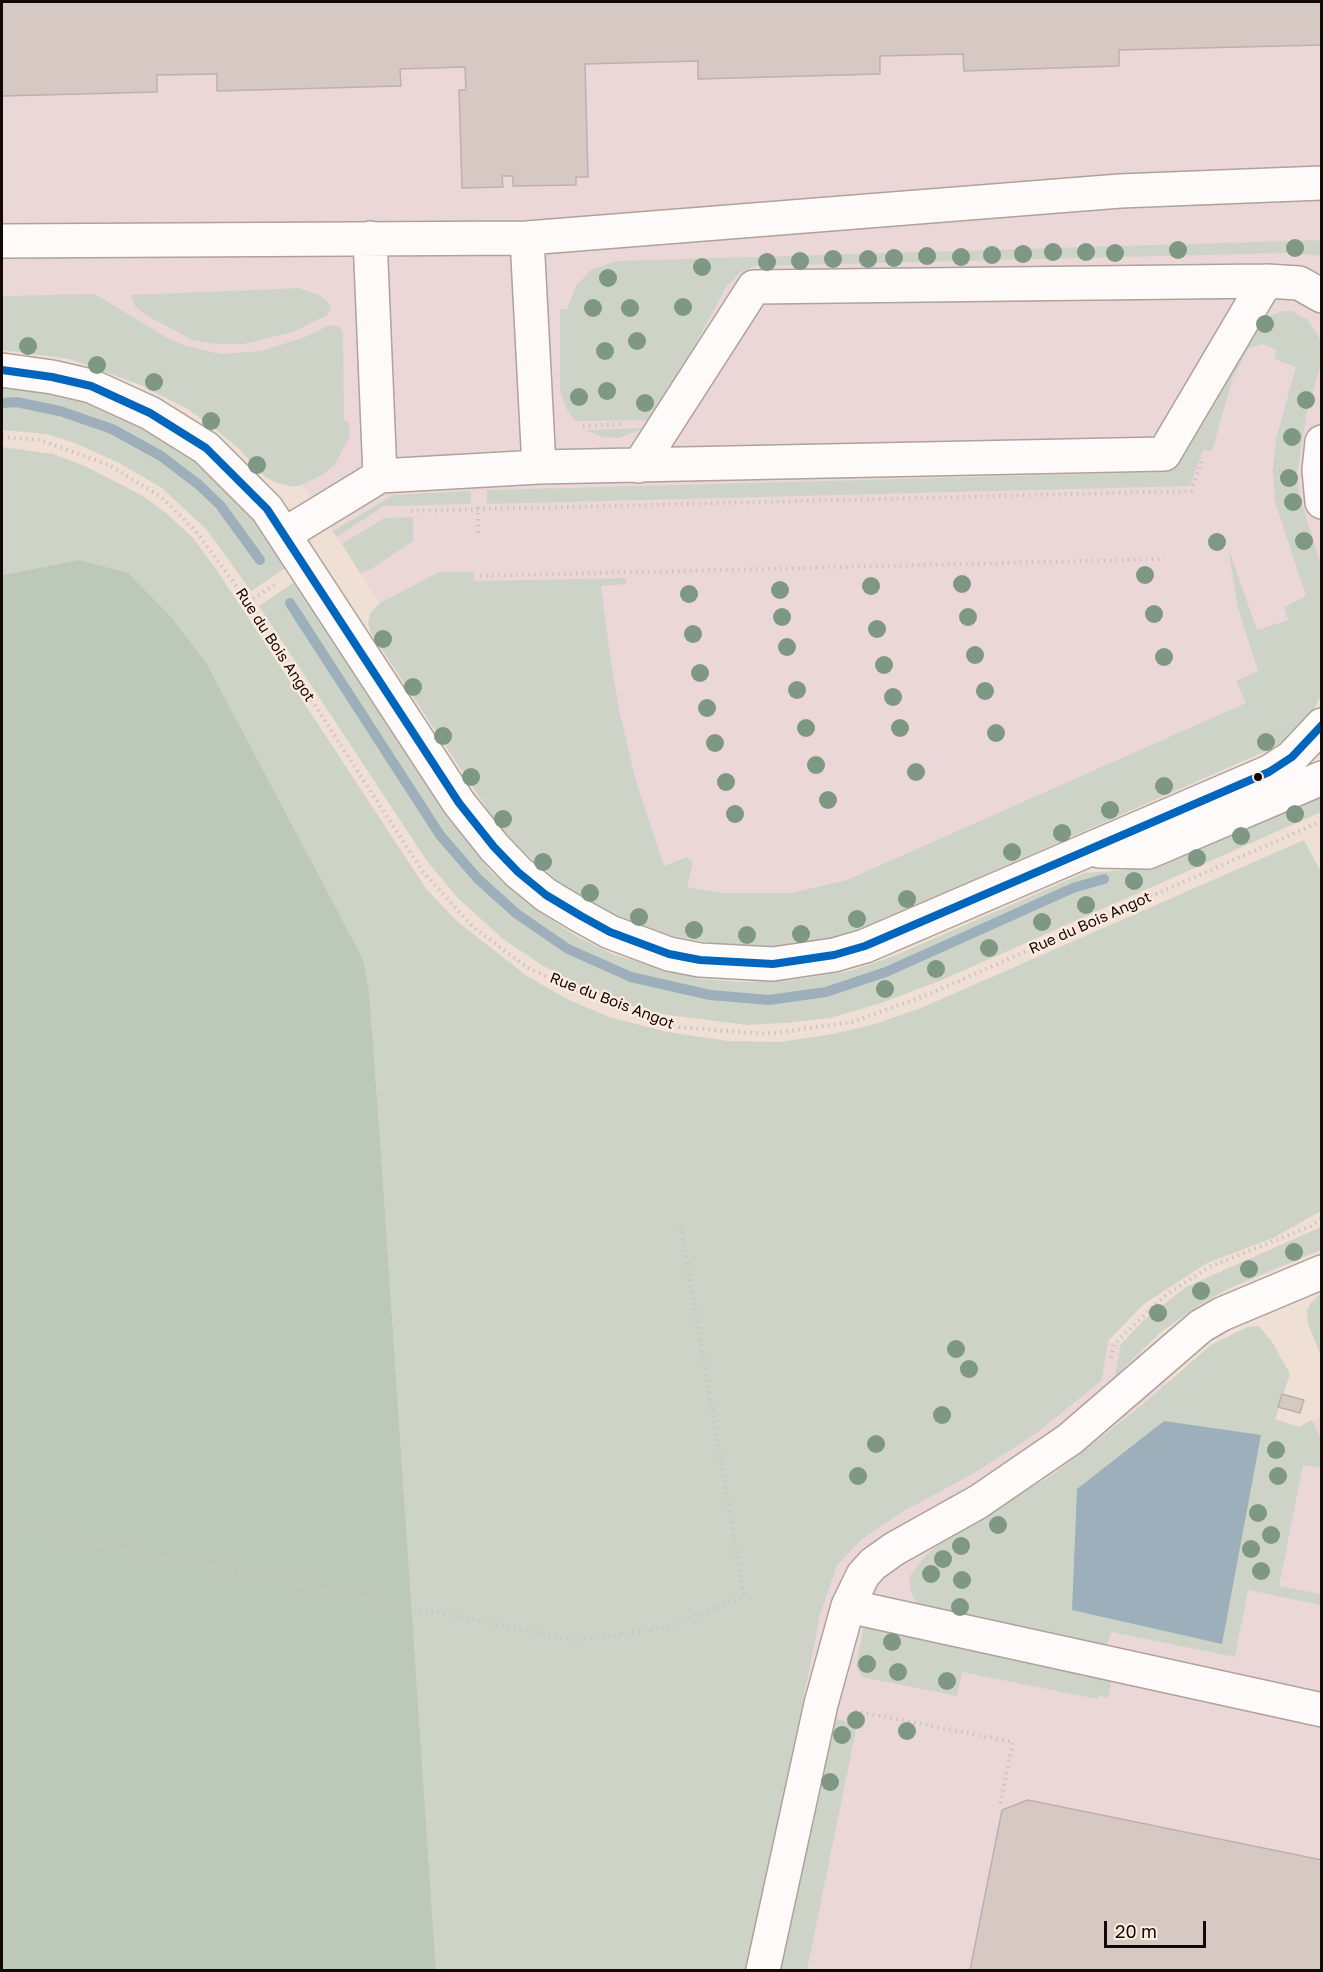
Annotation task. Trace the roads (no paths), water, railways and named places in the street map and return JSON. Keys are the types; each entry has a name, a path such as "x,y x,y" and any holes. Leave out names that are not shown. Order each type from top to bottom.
{"street":[{"path":"2,242 527,238 1120,191 1322,183"},
{"path":"370,238 380,476"},
{"path":"527,238 539,467"},
{"path":"639,466 754,287 1266,281 1299,283 1322,296"},
{"path":"285,534 380,476 539,467 1164,454 1266,281"},
{"path":"2,370 52,376 91,386 150,413 198,442 232,471 267,509 285,534 459,803 494,847 518,872 546,895 600,927 644,946 700,960 737,963 773,964 834,955 894,935 1269,772 1292,757 1322,725"},
{"path":"1322,442 1322,502"},
{"path":"1269,772 1295,766 1322,764"},
{"path":"1088,850 1148,852 1322,778"},
{"path":"763,1971 826,1687 853,1591 873,1564 978,1502 1070,1439 1201,1326 1222,1314 1322,1272"},
{"path":"848,1606 1322,1710"}],"water":[{"path":"1164,1421 1261,1435 1222,1644 1072,1610 1077,1489"}],"waterway":[{"path":"2,403 16,402 60,411 112,429 161,456 199,485 220,505 260,560"},
{"path":"290,603 440,835 478,879 517,914 568,949 631,977 710,995 769,1000 826,992 886,972 1073,888 1104,879"}]}
